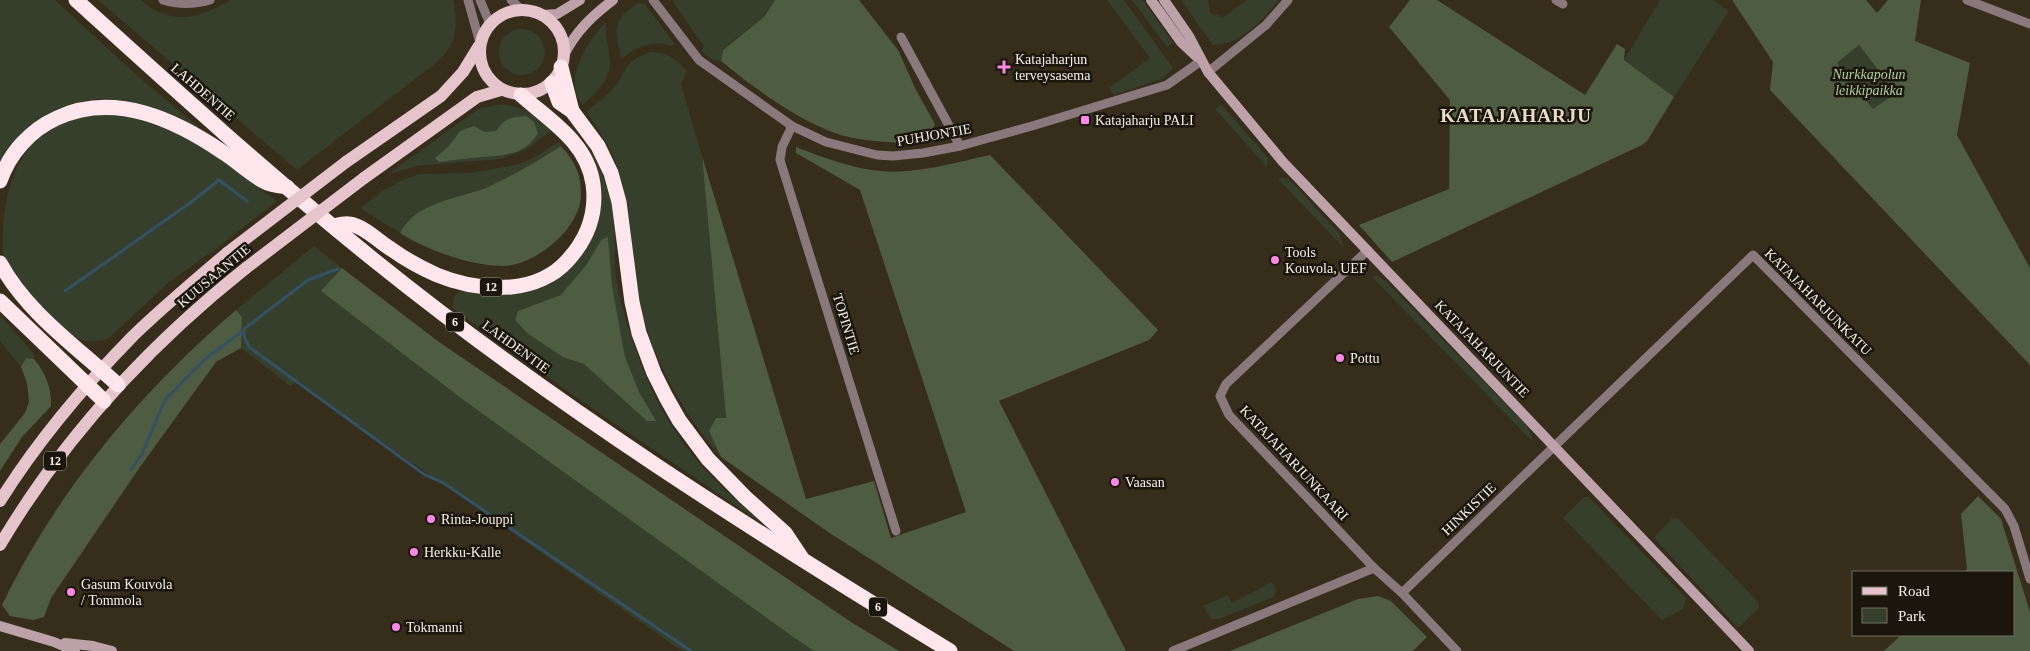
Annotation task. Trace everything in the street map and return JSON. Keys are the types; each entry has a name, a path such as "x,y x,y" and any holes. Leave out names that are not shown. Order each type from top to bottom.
{"highway":[{"name":"LAHDENTIE","path":"76,0 288,187 373,259 511,364 694,492 950,651"},
{"path":"563,61 572,111"},
{"path":"552,82 559,102 572,111 598,146 611,173 619,202 632,302 639,333 654,373 666,397 679,420 708,459 745,498 785,533 805,562"},
{"name":"12","path":"334,226 348,223 362,229 416,264 459,283 482,287 517,286 543,279 554,273 575,252 588,231 594,206 592,179 586,162 569,136 521,95"},
{"path":"0,182 10,160 23,142 45,124 76,111 107,107 143,111 170,122 215,147 265,182 288,187"},
{"path":"0,263 24,299 118,385"},
{"path":"0,301 104,401"}],"main road":[{"path":"501,90 483,70 480,61 480,44 490,24 504,14 522,10 542,15 552,22 559,32 563,43 563,61 552,82 538,92 521,95"},
{"name":"KUUSAANTIE","path":"0,501 36,450 87,386 134,335 227,253 346,162 440,96 463,72 480,44"},
{"name":"KUUSAANTIE","path":"0,545 38,483 65,447 118,385 179,324 246,268 364,178 477,97 501,90"},
{"name":"12","path":"501,90 521,95"}],"street":[{"path":"163,0 179,4 190,4 210,0"},
{"path":"468,0 480,44"},
{"path":"480,0 490,24"},
{"path":"511,0 522,10"},
{"path":"542,15 557,14 580,0"},
{"path":"563,61 572,39 582,26 613,0"},
{"name":"PUHJONTIE","path":"653,0 699,60 792,126 826,142 877,155 909,155 960,146 1032,126 1167,85 1201,61"},
{"name":"KATAJAHARJUNTIE","path":"1151,0 1181,42 1201,61"},
{"name":"KATAJAHARJUNTIE","path":"1164,0 1189,36 1208,72 1284,162 1749,651"},
{"path":"1208,72 1266,25 1288,0"},
{"path":"1967,0 2030,24"},
{"path":"901,37 960,146"},
{"name":"TOPINTIE","path":"792,126 782,147 780,160 896,531"},
{"name":"KATAJAHARJUNKAARI","path":"1368,250 1226,384 1220,396 1229,415 1374,568 1402,593 1457,651"},
{"name":"KATAJAHARJUNKATU","path":"1555,446 1753,255 2005,509 2014,526 2030,579"},
{"name":"HINKISTIE","path":"1402,593 1555,446"},
{"path":"1174,651 1374,568"},
{"path":"0,626 54,642 75,651"},
{"path":"54,642 93,646 112,651"}],"green space":[{"path":"0,0 55,0 140,78 202,130 201,132 172,117 140,105 106,99 90,100 69,107 0,165"},
{"path":"98,0 141,0 163,14 185,17 208,12 230,0 453,0 456,25 452,43 439,60 297,170"},
{"path":"674,0 775,0 764,17 723,49 721,61 713,60 701,51 704,46 675,5"},
{"path":"775,0 859,0 898,50 916,90 935,124 929,138 914,142 872,141 833,132 798,116 749,83 721,61 723,50 764,17"},
{"path":"1107,0 1124,0 1173,68 1164,78 1114,95 1109,88 1150,58"},
{"path":"1132,0 1143,0 1173,43 1167,47"},
{"path":"1181,0 1208,0 1210,13 1223,17 1247,0 1279,0 1258,23 1242,36 1223,44 1213,45"},
{"path":"1410,0 1437,0 1585,95 1617,44 1625,49 1624,60 1674,97 1647,141 1642,145 1392,262 1359,225 1449,189 1450,100 1389,27"},
{"path":"1660,0 1713,0 1729,11 1674,97 1624,60"},
{"path":"1732,0 1866,0 1877,13 1888,0 1921,0 1915,41 1970,63 1957,135 2030,268 2030,365 1770,90 1773,62","holes":["1859,45 1896,93 1873,109 1837,63"]},
{"path":"638,3 645,4 674,43 673,46 666,44 647,45 623,58 621,57 617,38 617,26 623,15"},
{"path":"606,22 610,69 605,81 583,105 577,96 575,85 576,73 585,50"},
{"path":"522,29 535,33 541,39 545,52 541,65 535,71 522,75 509,71 503,65 499,52 503,39 509,33"},
{"name":"Nurkkapolun leikkipaikka","path":"1859,45 1897,93 1873,109 1837,63"},
{"path":"651,52 662,53 671,57 687,71 681,84 702,156 726,418 716,419 709,431 721,457 694,423 672,387 646,328 637,296 629,220 621,178 609,148 587,111 617,84 628,65 638,57"},
{"path":"503,104 526,110 552,130 527,149 501,159 417,166 388,174 471,114 481,108"},
{"path":"1221,104 1268,158 1267,167 1215,109"},
{"path":"84,115 134,117 177,133 195,142 277,201 168,283 109,338 94,342 79,339 59,325 25,289 7,265 3,255 6,201 17,167 37,139 51,128"},
{"path":"526,116 534,122 538,133 521,150 499,156 439,162 435,158 448,147 460,131 474,126 485,132 496,131 502,123 509,119"},
{"path":"560,141 561,146 490,186 428,207 408,222 400,233 360,208 384,190 402,180 420,174 469,173 516,165 533,158"},
{"path":"586,142 597,162 609,192 614,213 615,271 619,291 637,352 652,389 671,424 694,457 723,488 770,529 576,397 452,308 454,297 460,291 507,295 525,292 550,282 600,207 602,191 597,170 584,144"},
{"path":"561,146 570,157 580,180 581,194 579,207 574,219 555,242 530,259 505,266 479,264 436,251 400,233 408,222 428,207 490,186"},
{"path":"796,147 822,157 864,169 892,172 927,168 990,155 1158,330 1149,340 999,401 1126,651 1014,651 828,532 721,457 709,431 716,418 726,418 702,156 806,499 874,481 891,538 966,512 860,190 796,153"},
{"path":"1282,177 1290,180 1339,233 1344,248 1278,179"},
{"path":"608,237 612,286 625,357 639,392 656,421 647,421 584,364 563,357 527,333 515,320 518,311 561,295 587,264 601,240"},
{"path":"314,246 342,268 322,291 462,399 821,651 682,651 331,406 299,381 290,386 241,348 242,317 236,310"},
{"path":"342,268 439,342 851,622 899,651 814,651 792,636 462,399 321,291"},
{"path":"1376,275 1386,281 1525,424 1533,442 1372,277"},
{"path":"236,310 242,317 241,348 216,362 140,467 51,598 44,617 33,620 10,616 2,605 48,522 75,483 134,409"},
{"path":"0,315 34,354 34,359 26,359 21,367 0,341"},
{"path":"26,358 34,359 41,369 49,387 51,406 22,437 0,471 0,444 25,413 29,402 27,383 21,367"},
{"path":"1978,496 2001,519 2030,612 2030,651 1884,651 1900,636 2015,636 2015,571 1965,571 1967,569 1961,514"},
{"path":"1584,497 1589,497 1686,598 1683,609 1662,620 1563,518"},
{"path":"1672,518 1678,518 1759,603 1759,608 1738,628 1654,538"},
{"path":"1272,582 1276,590 1274,597 1219,619 1211,619 1203,606 1228,595 1232,603"},
{"path":"1378,596 1391,601 1427,637 1413,651 1230,651 1358,599"}],"waterway":[{"path":"65,291 190,203 219,180 247,201"},
{"path":"338,269 308,280 244,329 244,336 249,347 425,475 442,482 691,651"},
{"path":"131,470 142,454 165,400 205,359 239,334 244,333"}],"place":[{"name":"Katajaharjun terveysasema","path":"1004,67"},
{"name":"Katajaharju PALI","path":"1085,120"},
{"name":"Tools Kouvola, UEF","path":"1275,260"},
{"name":"Pottu","path":"1340,358"},
{"name":"Vaasan","path":"1115,482"},
{"name":"Rinta-Jouppi","path":"431,519"},
{"name":"Herkku-Kalle","path":"414,552"},
{"name":"Gasum Kouvola / Tommola","path":"71,592"},
{"name":"Tokmanni","path":"396,627"}],"district":[{"name":"KATAJAHARJU","path":"1516,115"}]}
